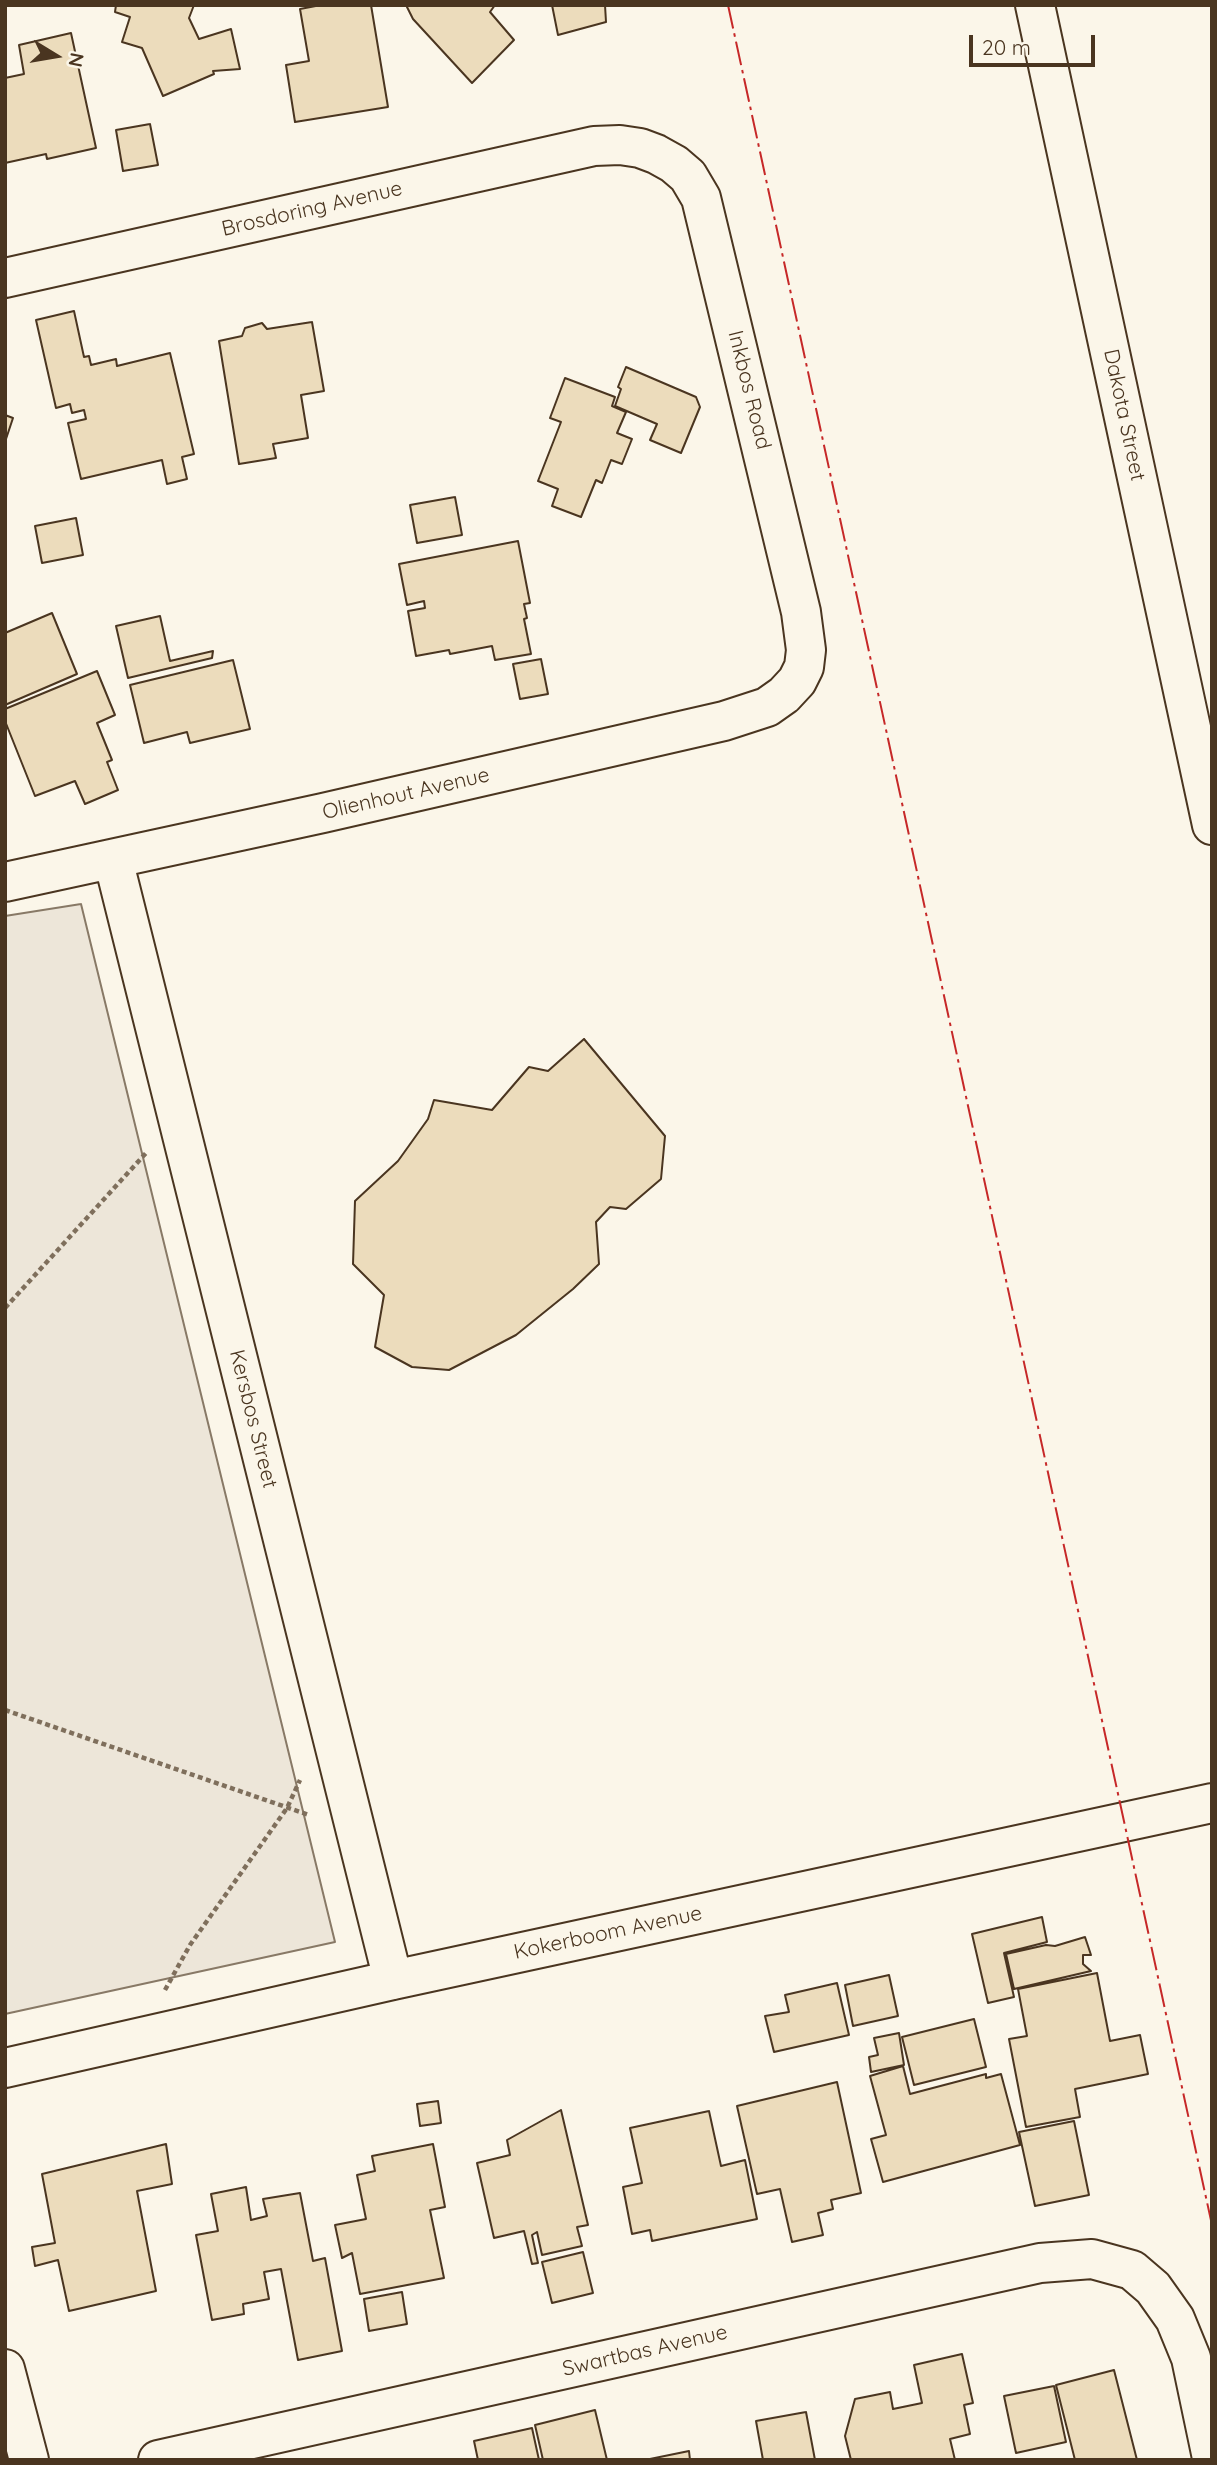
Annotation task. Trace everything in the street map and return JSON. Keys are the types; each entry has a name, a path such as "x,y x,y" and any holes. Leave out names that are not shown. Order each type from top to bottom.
{"street":[{"name":"Dakota Street","path":"1035,5 1212,825"},
{"name":"Brosdoring Avenue","path":"5,278 594,146 620,145"},
{"name":"Inkbos Road","path":"620,145 640,148 674,164 688,176 701,198 802,612 806,650 804,667 797,681"},
{"name":"Olienhout Avenue","path":"5,882 724,721 767,707 797,681"},
{"name":"Kersbos Street","path":"113,859 393,1980"},
{"name":"Kokerboom Avenue","path":"5,2068 393,1980 1212,1803"},
{"name":"Swartbas Avenue","path":"158,2460 1040,2263 1092,2259 1132,2270 1153,2288 1175,2319 1191,2358 1212,2458"},
{"path":"5,2369 29,2460"}],"path":[{"path":"5,1308 121,1178"},
{"path":"5,1710 268,1801"},
{"path":"139,2038 190,1945 286,1808 302,1774"}],"shaded area":[{"path":"81,904 335,1942 5,2014 5,916"}],"building":[{"path":"116,5 194,5 189,18 199,39 231,29 240,69 213,71 214,74 163,96 142,48 122,42 130,17 115,12"},
{"path":"321,5 371,5 388,107 295,122 286,65 309,61 300,9"},
{"path":"406,5 495,5 490,12 514,40 472,83 413,19"},
{"path":"552,5 605,5 606,22 558,35"},
{"path":"71,33 96,148 47,159 46,154 5,163 5,78 24,74 19,45"},
{"path":"150,124 158,165 123,171 116,130"},
{"path":"74,311 84,357 89,356 91,365 116,359 117,366 170,353 194,454 182,457 187,479 167,484 162,460 81,479 68,423 86,419 84,410 72,413 70,404 56,408 36,320"},
{"path":"312,322 324,391 301,395 308,438 273,444 276,458 239,464 219,341 242,336 245,328 262,323 267,329"},
{"path":"626,367 696,397 700,407 681,453 650,440 657,424 615,406 621,389 618,387"},
{"path":"565,378 615,397 612,406 626,412 617,433 632,439 622,464 611,460 602,483 596,480 581,517 552,506 558,489 538,481 561,422 550,418"},
{"path":"5,415 13,418 5,442"},
{"path":"455,497 462,535 417,543 410,505"},
{"path":"76,518 83,555 42,563 35,526"},
{"path":"518,541 530,603 524,604 527,618 524,619 531,654 495,660 492,646 450,654 449,650 416,656 408,611 425,608 424,601 407,605 399,564"},
{"path":"52,613 77,674 5,705 5,633"},
{"path":"160,616 170,661 213,651 212,658 128,678 116,626"},
{"path":"541,659 548,694 520,699 513,664"},
{"path":"233,660 250,729 190,743 187,732 144,743 130,685"},
{"path":"97,671 115,715 97,723 112,760 107,762 118,790 85,804 75,781 35,796 5,721 5,709"},
{"path":"584,1039 665,1136 661,1179 626,1209 610,1207 596,1222 599,1264 516,1335 449,1370 412,1367 375,1347 384,1295 353,1264 355,1201 398,1161 428,1119 434,1100 492,1110 529,1067 548,1071"},
{"path":"1042,1917 1047,1942 1004,1953 1014,1997 988,2003 972,1934"},
{"path":"1085,1937 1091,1955 1083,1955 1083,1964 1091,1971 1014,1989 1006,1954 1046,1945 1055,1946"},
{"path":"1097,1973 1110,2041 1140,2035 1148,2074 1075,2089 1080,2117 1026,2127 1009,2039 1027,2036 1018,1989"},
{"path":"889,1975 898,2016 853,2026 845,1985"},
{"path":"837,1983 849,2035 774,2052 765,2016 789,2012 785,1995"},
{"path":"974,2019 986,2067 914,2085 902,2037"},
{"path":"899,2033 904,2065 871,2072 869,2057 878,2055 874,2038"},
{"path":"903,2066 910,2094 986,2074 986,2078 1001,2074 1020,2145 883,2182 871,2139 886,2135 870,2076"},
{"path":"837,2082 861,2193 831,2200 833,2209 818,2213 823,2235 792,2242 780,2189 757,2194 737,2106"},
{"path":"438,2101 441,2123 420,2126 417,2104"},
{"path":"561,2110 588,2225 577,2227 582,2246 542,2255 537,2232 532,2235 538,2263 532,2264 524,2231 494,2238 477,2163 510,2155 507,2140"},
{"path":"709,2111 721,2166 745,2160 757,2219 652,2241 650,2230 632,2234 623,2187 642,2183 630,2128"},
{"path":"1074,2121 1089,2195 1035,2206 1019,2132"},
{"path":"166,2144 172,2184 137,2191 156,2291 69,2311 58,2260 35,2266 32,2247 55,2243 42,2174"},
{"path":"433,2144 445,2207 430,2210 444,2278 360,2294 352,2253 342,2258 335,2225 366,2219 357,2175 375,2171 372,2156"},
{"path":"246,2187 251,2220 267,2216 263,2199 300,2193 313,2261 325,2258 342,2351 298,2360 281,2269 264,2272 269,2299 243,2304 244,2314 212,2320 196,2235 218,2231 211,2194"},
{"path":"583,2252 593,2293 552,2303 542,2262"},
{"path":"402,2292 407,2324 369,2331 364,2299"},
{"path":"962,2354 973,2403 964,2405 970,2434 950,2439 955,2460 851,2460 845,2436 855,2399 890,2392 893,2409 922,2403 914,2365"},
{"path":"1114,2370 1137,2460 1075,2460 1056,2385"},
{"path":"1054,2386 1066,2442 1016,2453 1004,2396"},
{"path":"595,2410 607,2460 543,2460 535,2425"},
{"path":"806,2412 815,2460 763,2460 756,2421"},
{"path":"532,2428 539,2460 478,2460 474,2441"},
{"path":"689,2451 690,2460 645,2460"}],"power":[{"path":"728,5 1212,2225"}]}
